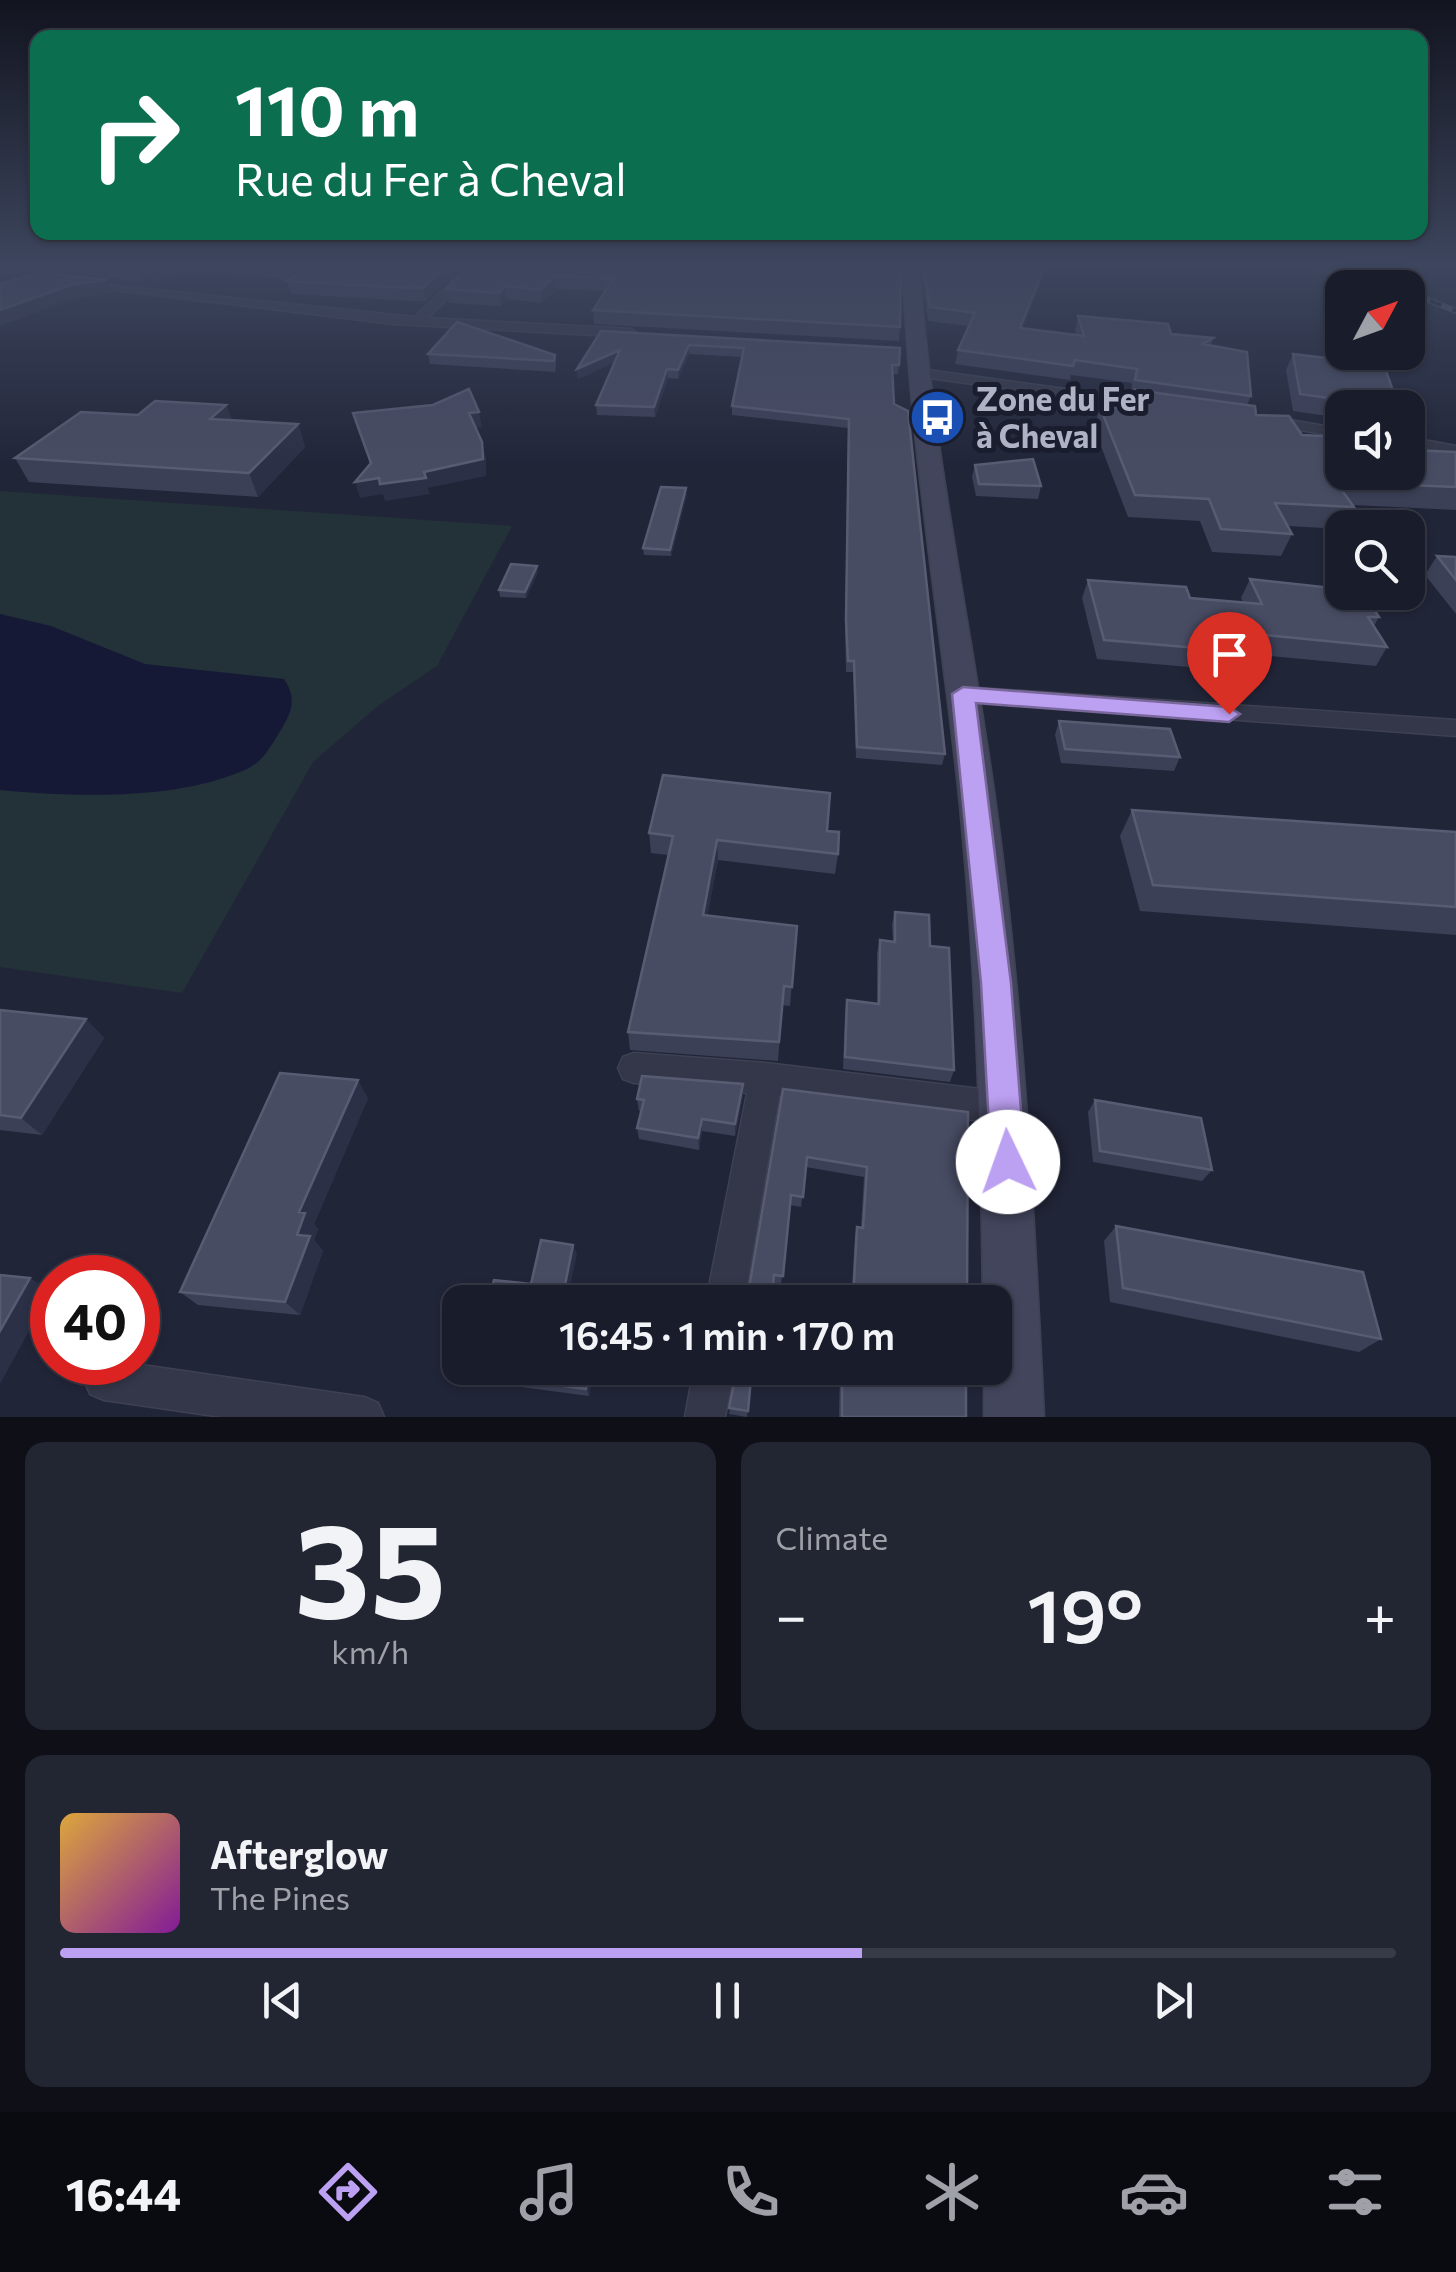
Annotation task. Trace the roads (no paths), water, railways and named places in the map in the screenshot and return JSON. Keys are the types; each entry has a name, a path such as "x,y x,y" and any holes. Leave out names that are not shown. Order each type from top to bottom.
{"street":[{"path":"621,332 638,333"},
{"path":"913,332 963,694 996,983 1005,1108 1014,1417"},
{"path":"914,357 1171,407"},
{"path":"1247,418 1325,429"},
{"path":"1425,445 1456,451"},
{"path":"963,694 1456,728"},
{"path":"634,1068 766,1079 1005,1108"},
{"path":"729,1285 766,1079"},
{"path":"139,1385 364,1417"},
{"path":"704,1417 711,1385"}],"water":[{"path":"0,614 51,626 145,664 284,679 292,698 289,715 271,746 247,769 189,787 125,794 0,790"}],"place":[{"name":"Zone du Fer à Cheval","path":"937,418"}]}
